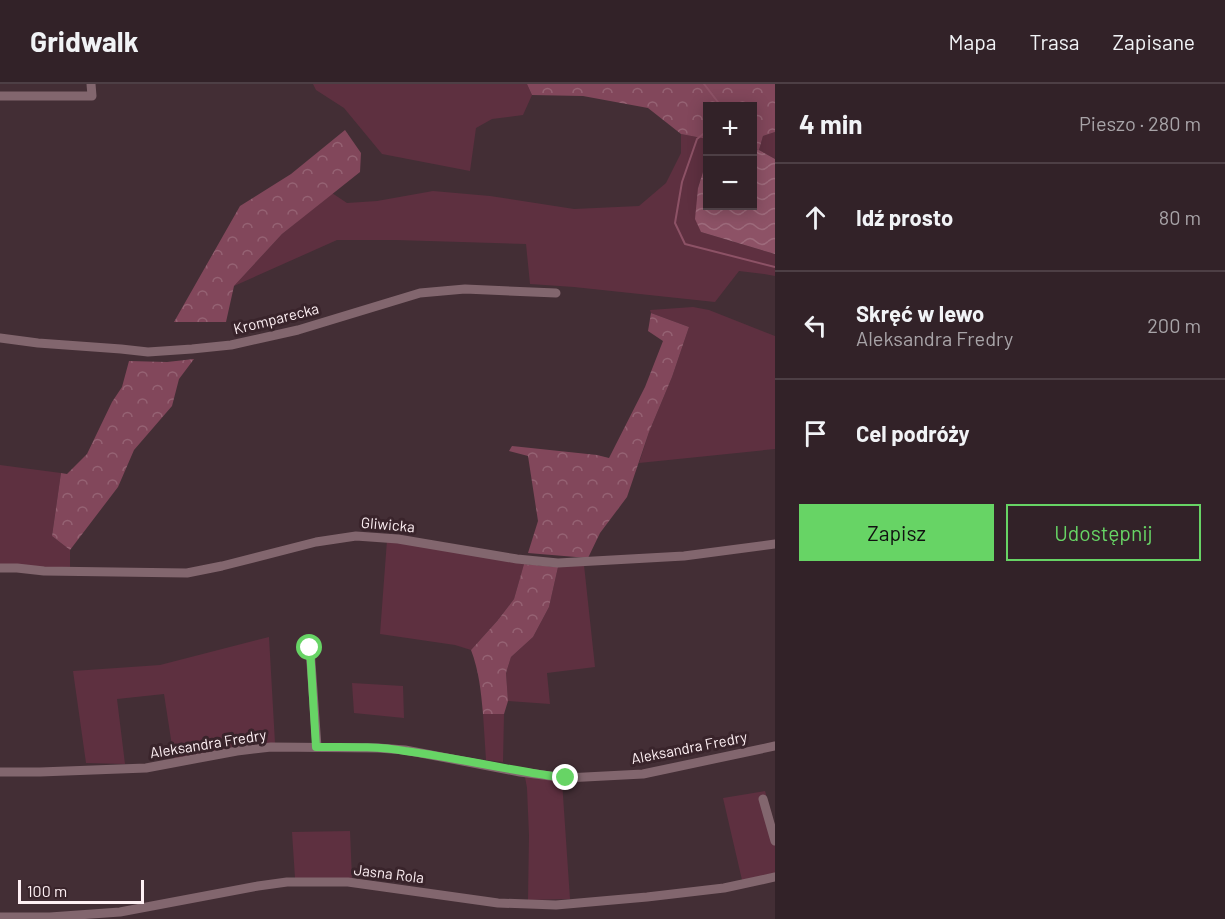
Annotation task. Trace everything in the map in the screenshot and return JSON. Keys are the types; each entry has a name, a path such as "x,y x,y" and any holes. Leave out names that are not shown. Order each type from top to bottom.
{"street":[{"path":"56,84 57,96"},
{"path":"0,96 92,96 91,84"},
{"name":"Kromparecka","path":"0,338 148,352 192,349 231,345 298,330 420,293 465,289 556,293"},
{"name":"Gliwicka","path":"0,568 188,573 316,542 356,536 398,539 517,559 558,562 684,556 775,544"},
{"path":"310,648 316,747"},
{"name":"Aleksandra Fredry","path":"0,772 146,768 237,751 271,747 316,747 405,750 520,772 566,778 643,774 775,746"},
{"path":"763,799 775,841"},
{"name":"Jasna Rola","path":"0,917 50,917 120,912 287,882 348,882 498,903 556,905 723,888 775,877"}],"shaded area":[{"path":"313,84 527,84 532,95 523,115 492,119 476,128 470,171 382,154 344,108 316,90"},
{"path":"775,132 775,159 759,150 763,136"},
{"path":"681,134 703,138 703,172 698,188 701,232 775,254 775,276 739,271 715,302 530,284 526,244 337,240 234,286 282,234 332,193 347,203 377,201 433,191 490,196 574,209 639,206 666,183 681,153"},
{"path":"693,307 709,310 775,336 775,449 639,463 689,327 651,313 650,310"},
{"path":"0,465 61,473 52,536 70,550 70,568 0,566"},
{"path":"387,540 524,564 514,599 471,650 455,645 380,634"},
{"path":"584,565 595,667 547,673 550,704 508,701 506,673 511,657 533,637 549,607 558,567"},
{"path":"269,637 275,743 240,746 174,759 164,694 117,699 125,764 86,763 73,671 160,665"},
{"path":"352,683 403,686 404,718 354,713"},
{"path":"483,714 504,714 503,762 486,760"},
{"path":"525,777 562,781 570,899 528,900 529,835"},
{"path":"765,791 775,826 775,873 742,880 723,798"},
{"path":"350,831 352,879 295,878 292,832"}],"green space":[{"path":"527,84 775,84 775,132 763,136 759,150 757,150 757,102 703,102 703,138 681,134 648,108 583,96 532,95"},
{"path":"345,130 361,153 360,172 282,234 234,286 226,322 174,322 240,206 291,174"},
{"path":"651,313 689,327 627,497 600,533 588,558 528,553 538,521 528,456 509,451 512,446 609,458 645,387 663,341 648,331"},
{"path":"194,359 179,379 172,406 134,450 118,487 70,550 52,536 61,473 67,474 87,454 112,402 122,387 129,361 167,362"},
{"path":"524,564 558,567 549,607 533,637 511,657 506,673 508,701 504,714 483,714 478,673 471,650 514,599"}],"water":[{"path":"757,150 775,159 775,254 701,232 695,219 698,188 703,172 703,210 757,210"}],"waterway":[{"path":"704,84 718,102"},
{"path":"703,134 697,139 682,182 675,223 685,244 775,267"}],"route":[{"path":"310,648 316,747 405,750 520,772 566,778"}]}
